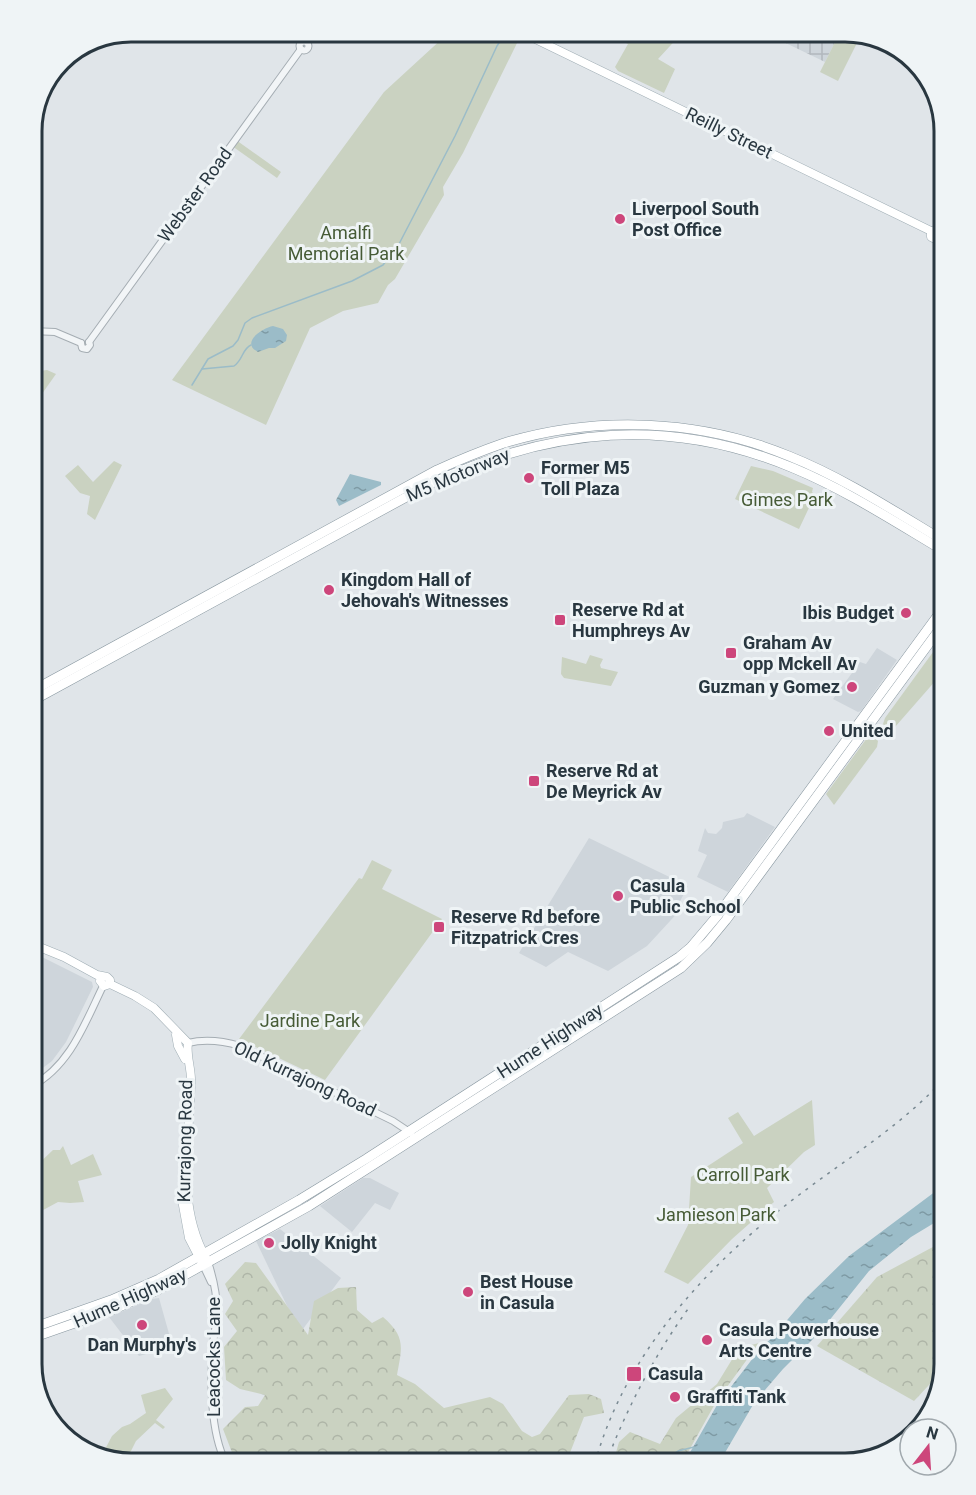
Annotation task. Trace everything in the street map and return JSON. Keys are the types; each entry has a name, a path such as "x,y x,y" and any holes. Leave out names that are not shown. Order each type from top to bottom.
{"highway":[{"name":"M5 Motorway","path":"42,686 436,470 504,443 555,431 607,425 661,426 711,433 753,443 824,471 934,535"},
{"name":"M5 Motorway","path":"42,696 432,483 489,459 552,442 596,436 661,436 740,450 794,468 830,485 934,545"},
{"name":"Hume Highway","path":"412,1134 655,974 691,947 718,915 934,622"},
{"name":"Hume Highway","path":"42,1334 122,1306 158,1290 203,1259 299,1200 412,1134 650,988 694,957 726,920 934,638"},
{"name":"Hume Highway","path":"42,1324 129,1293 203,1259"}],"main road":[{"name":"Reilly Street","path":"541,42 934,232"},
{"name":"Kurrajong Road","path":"42,949 145,1001 164,1016 183,1045 191,1078 188,1204 193,1231 203,1259"}],"street":[{"name":"Webster Road","path":"42,331 55,332 81,343 85,340 89,342 301,49 308,49 309,42"},
{"path":"42,1079 52,1072 65,1057 104,982"},
{"name":"Old Kurrajong Road","path":"183,1045 197,1041 214,1041 240,1047 412,1134"},
{"name":"Leacocks Lane","path":"203,1259 213,1286 217,1309 213,1348 214,1423 221,1453"}],"shaded area":[{"path":"784,42 835,42 825,62"},
{"path":"877,648 897,660 861,711 858,712 833,699 860,662 866,664"},
{"path":"747,813 775,827 728,892 697,877 707,855 698,851 705,828 708,833 716,834 722,828 723,822 744,817"},
{"name":"Casula Public School","path":"589,838 688,886 678,905 682,908 647,946 608,971 568,952 546,967 519,953"},
{"path":"42,957 92,982 93,987 66,1042 52,1061 42,1068"},
{"path":"363,1178 370,1178 399,1193 390,1210 375,1203 352,1232 320,1206"},
{"path":"280,1229 341,1278 300,1333 256,1241"},
{"path":"159,1298 173,1348 139,1356 109,1317"}],"green space":[{"name":"Amalfi Memorial Park","path":"438,42 518,42 463,153 443,187 444,195 395,279 388,285 378,303 343,311 310,328 266,425 172,380 384,92"},
{"path":"624,42 674,42 658,59 675,69 664,93 618,71 615,67 628,44"},
{"path":"835,42 857,43 838,81 820,72"},
{"path":"236,140 281,172 277,178 232,146"},
{"path":"47,370 56,374 42,394 42,371"},
{"path":"114,461 122,465 95,520 87,514 90,496 80,493 65,476 78,465 93,482"},
{"name":"Gimes Park","path":"751,466 773,471 813,488 812,492 815,495 799,529 735,499"},
{"path":"934,651 934,682 895,727 892,729 886,727 883,724"},
{"path":"590,655 603,659 601,668 618,672 611,686 564,678 561,674 562,657 586,664"},
{"path":"873,736 878,741 877,747 834,805 826,794 867,738"},
{"name":"Jardine Park","path":"372,860 392,870 382,889 442,919 325,1080 239,1039 359,878 362,879"},
{"path":"812,1100 815,1145 804,1152 767,1188 774,1202 732,1239 688,1284 664,1272 688,1225 691,1177 743,1143 728,1118 738,1112 754,1136"},
{"path":"63,1146 71,1165 93,1154 102,1175 78,1181 84,1202 58,1202 42,1211 42,1160 53,1150 60,1150"},
{"path":"934,1246 933,1375 932,1382 914,1401 817,1346 877,1277"},
{"path":"245,1262 256,1263 308,1335 314,1301 338,1288 356,1287 357,1310 372,1323 383,1317 399,1337 401,1350 397,1375 415,1384 444,1408 490,1397 503,1404 522,1431 532,1437 540,1434 569,1395 589,1394 601,1399 604,1413 584,1417 570,1453 232,1453 223,1429 245,1407 258,1406 265,1395 240,1389 226,1380 224,1347 237,1331 225,1314 233,1301 225,1284"},
{"path":"759,1343 716,1402 688,1453 616,1453 619,1442 630,1432 660,1444 676,1418 717,1384 739,1348"},
{"path":"165,1388 173,1399 156,1420 165,1427 163,1429 155,1423 136,1441 130,1453 105,1449 112,1436 122,1427 146,1413 141,1395"}],"water":[{"path":"273,326 283,329 287,335 286,341 275,348 258,352 251,344 252,340 263,330"},
{"path":"350,474 381,482 381,485 339,506 336,500"},
{"path":"934,1192 934,1223 911,1237 869,1271 820,1332 783,1369 754,1403 725,1453 690,1453 717,1405 763,1345 849,1256"}],"waterway":[{"path":"192,385 208,359 233,346 245,323 252,318 352,281 383,265 399,244 455,136 500,42"},
{"path":"202,369 234,366 251,345"},
{"path":"675,1453 694,1447"}],"railway":[{"path":"598,1453 626,1385 648,1349 701,1283 762,1224 872,1142 934,1089"},
{"path":"610,1453 642,1384 688,1309"}],"place":[{"name":"Liverpool South Post Office","path":"620,219"},
{"name":"Former M5 Toll Plaza","path":"529,478"},
{"name":"Kingdom Hall of Jehovah's Witnesses","path":"329,590"},
{"name":"Ibis Budget","path":"906,613"},
{"name":"Reserve Rd at Humphreys Av","path":"560,620"},
{"name":"Graham Av opp Mckell Av","path":"731,653"},
{"name":"Guzman y Gomez","path":"852,687"},
{"name":"United","path":"829,731"},
{"name":"Reserve Rd at De Meyrick Av","path":"534,781"},
{"name":"Casula Public School","path":"618,896"},
{"name":"Reserve Rd before Fitzpatrick Cres","path":"439,927"},
{"name":"Jolly Knight","path":"269,1243"},
{"name":"Best House in Casula","path":"468,1292"},
{"name":"Dan Murphy's","path":"142,1325"},
{"name":"Casula Powerhouse Arts Centre","path":"707,1340"},
{"name":"Casula","path":"634,1374"},
{"name":"Graffiti Tank","path":"675,1397"}],"park label":[{"name":"Carroll Park","path":"743,1175"},
{"name":"Jamieson Park","path":"716,1215"}]}
